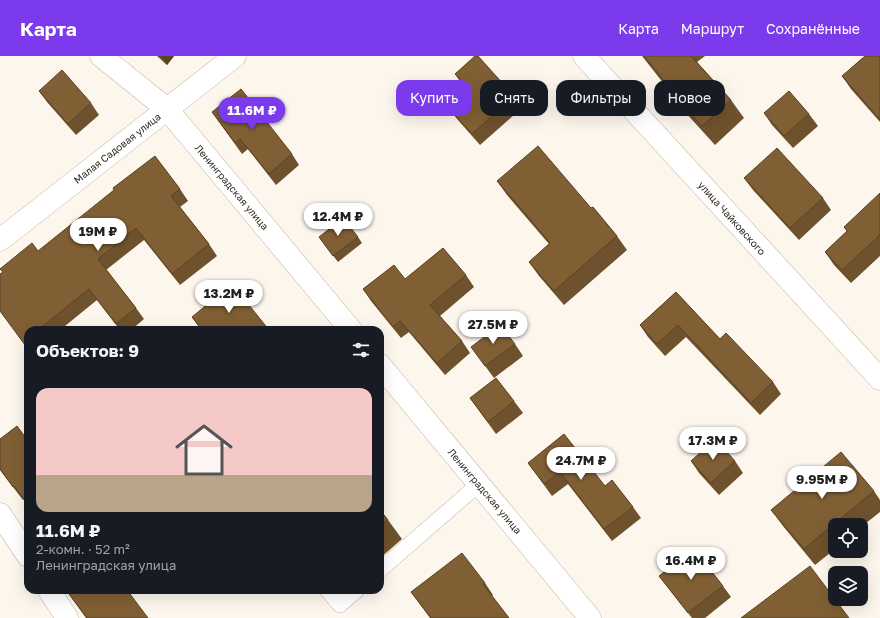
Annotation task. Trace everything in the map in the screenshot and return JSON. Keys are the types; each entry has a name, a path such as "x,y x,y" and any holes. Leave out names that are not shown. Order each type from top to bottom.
{"street":[{"name":"Ленинградская улица","path":"101,56 167,109 348,326"},
{"name":"Малая Садовая улица","path":"0,240 235,56"},
{"name":"улица Чайковского","path":"584,56 880,379"},
{"name":"Ленинградская улица","path":"384,370 590,618"},
{"path":"0,514 24,550"},
{"path":"52,594 67,618"}],"lane":[{"path":"384,567 479,484"},
{"path":"330,594 340,605 352,594"}],"building":[{"path":"475,56 478,56 500,80 480,80 480,116 492,116 472,134 455,116 472,116 472,80 461,80 455,74"},
{"path":"644,56 691,56 713,80 663,80"},
{"path":"865,56 880,56 880,120 842,76"},
{"path":"62,70 91,103 68,124 39,91"},
{"path":"241,89 292,154 269,174 240,139 235,143 212,112"},
{"path":"789,91 809,114 784,136 764,113"},
{"path":"725,93 731,100 725,105"},
{"path":"693,116 713,116 702,126"},
{"path":"538,146 617,236 554,291 529,262 550,243 497,181"},
{"path":"777,148 823,198 790,228 744,178"},
{"path":"155,156 180,189 171,196 209,244 172,274 136,228 98,259 136,308 116,324 89,289 43,326 24,326 24,344 0,311 0,274 3,272 0,269 32,243 38,251 114,190 113,188"},
{"path":"880,193 880,235 842,270 825,252 847,231 844,227"},
{"path":"343,218 358,237 333,256 319,237"},
{"path":"443,248 466,275 430,305 462,341 437,363 400,321 393,327 363,289 394,265 405,279"},
{"path":"232,284 266,326 199,326 192,317"},
{"path":"676,292 720,339 726,333 773,382 751,403 678,325 657,344 640,325"},
{"path":"500,325 515,344 485,366 471,347"},
{"path":"496,378 514,401 488,422 470,398"},
{"path":"17,426 24,436 24,500 0,469 0,439"},
{"path":"564,434 605,486 612,480 633,507 604,529 560,472 544,484 528,463"},
{"path":"715,439 735,461 711,483 691,461"},
{"path":"841,452 874,491 841,518 828,518 828,529 804,549 771,510"},
{"path":"384,515 388,520 384,523"},
{"path":"694,549 723,586 688,613 659,576"},
{"path":"462,553 509,618 431,618 411,592"},
{"path":"810,566 828,590 828,606 840,606 849,618 741,618"},
{"path":"69,594 130,594 148,618 87,618"}]}
